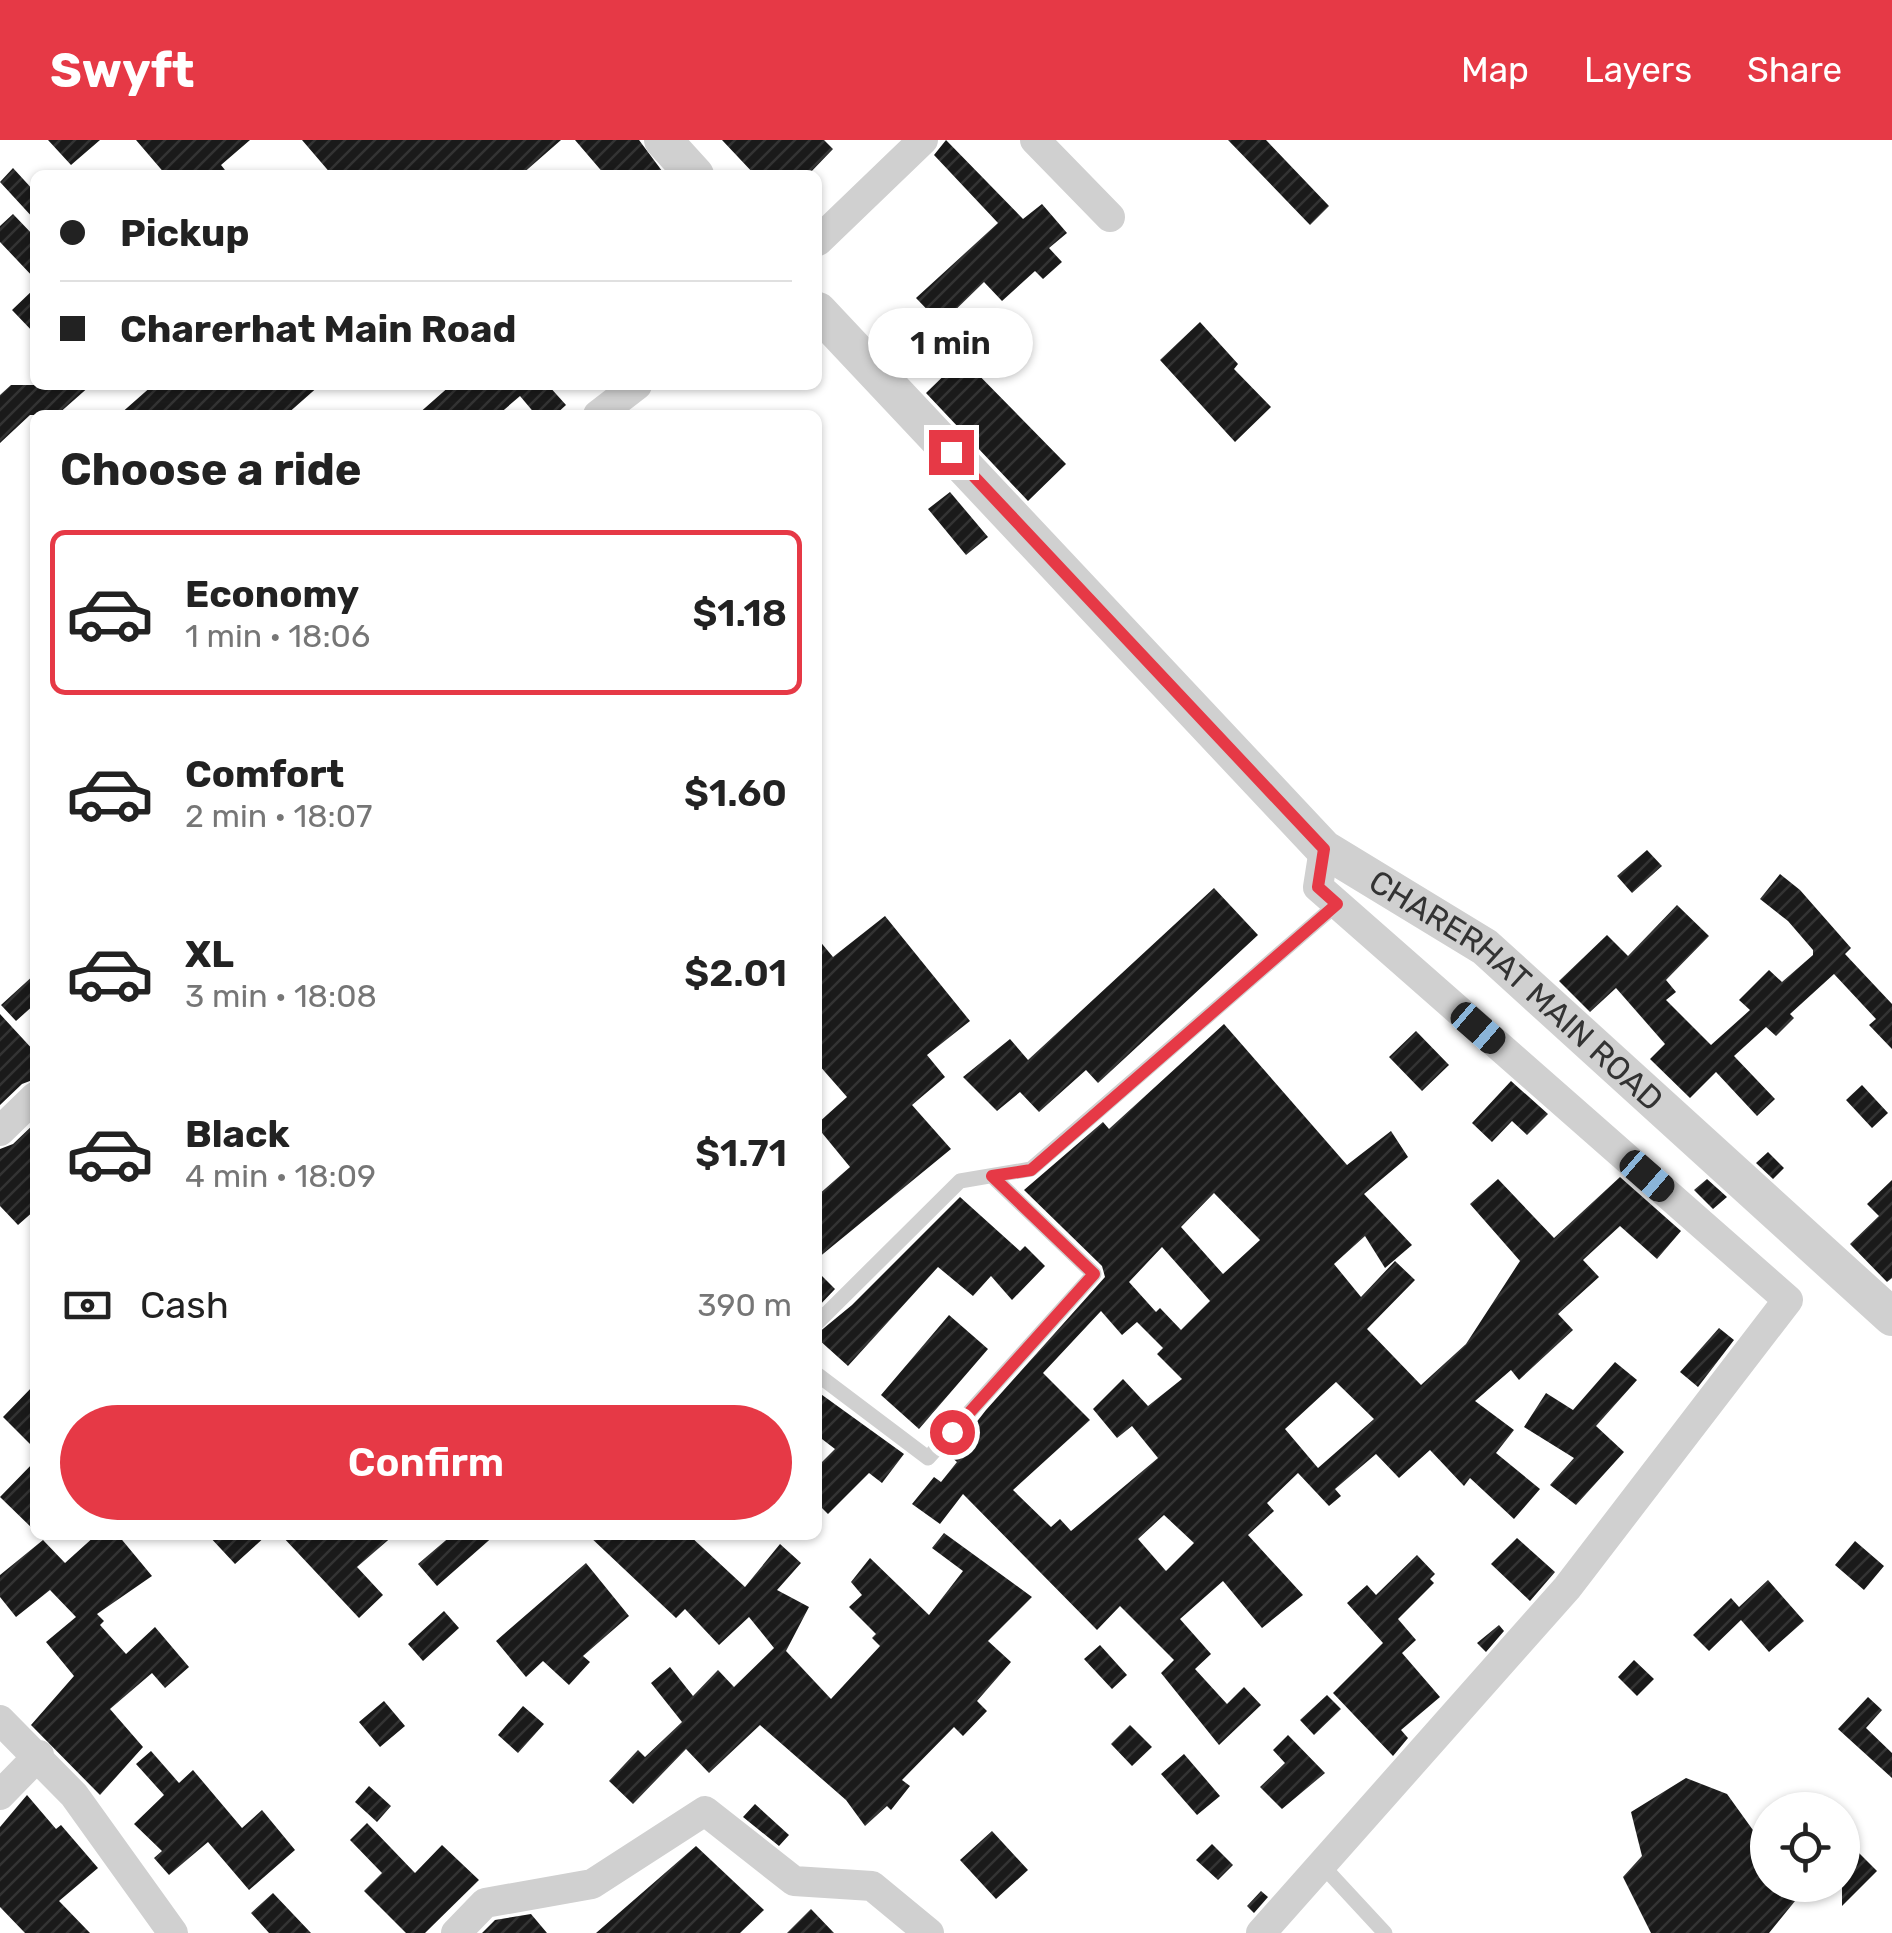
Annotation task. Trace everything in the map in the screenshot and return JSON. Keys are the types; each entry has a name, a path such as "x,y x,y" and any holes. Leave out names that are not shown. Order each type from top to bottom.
{"street":[{"path":"663,140 690,170"},
{"path":"822,236 923,140"},
{"path":"1035,140 1110,216"},
{"name":"CHARERHAT MAIN ROAD","path":"822,315 1324,849 1485,948 1892,1317"},
{"path":"604,410 630,390"},
{"path":"1261,1933 1566,1588 1788,1300 1318,887 1324,849"},
{"path":"0,1131 30,1103"},
{"path":"0,1720 74,1794 173,1933"},
{"path":"0,1795 38,1755"},
{"path":"456,1933 486,1903 592,1884 704,1811 794,1881 872,1886 929,1933"}],"lane":[{"path":"822,1318 960,1182 1031,1170 1337,904"},
{"path":"822,1377 928,1458 1094,1274 992,1176"},
{"path":"1321,1864 1385,1933"}],"building":[{"path":"48,140 100,140 71,165"},
{"path":"136,140 250,140 221,165 225,170 162,170"},
{"path":"302,140 561,140 527,170 328,170"},
{"path":"575,140 639,140 661,170 601,170"},
{"path":"722,140 824,140 833,149 813,170 750,170"},
{"path":"946,140 1023,219 1042,204 1067,233 1049,248 1062,262 1043,279 1035,271 1002,301 984,282 941,324 916,298 998,223 934,155"},
{"path":"1228,140 1266,140 1329,206 1310,225"},
{"path":"13,168 30,187 30,215 0,182"},
{"path":"13,214 30,232 30,274 0,242 0,226"},
{"path":"30,293 30,329 12,310"},
{"path":"1200,322 1238,364 1234,369 1271,407 1235,442 1160,360"},
{"path":"962,358 1066,464 1028,501 926,393"},
{"path":"11,385 30,385 30,390 85,390 63,410 30,410 30,415 0,443 0,395"},
{"path":"147,390 314,390 292,410 125,410"},
{"path":"445,390 552,390 566,405 560,410 532,410 520,396 504,410 423,410"},
{"path":"950,492 988,537 966,555 928,509"},
{"path":"1647,850 1662,866 1632,893 1617,876"},
{"path":"1780,874 1800,890 1851,948 1845,954 1892,1004 1892,1049 1869,1025 1876,1019 1834,974 1790,1014 1794,1018 1776,1036 1766,1027 1734,1056 1775,1099 1757,1116 1716,1072 1690,1098 1650,1059 1665,1044 1616,988 1590,1012 1559,981 1607,935 1628,956 1677,905 1709,936 1666,980 1676,992 1666,1000 1711,1045 1750,1010 1739,1000 1769,970 1782,982 1813,955 1788,921 1760,899"},
{"path":"1214,888 1258,935 1098,1083 1086,1070 1039,1112 1020,1092 997,1111 963,1077 1010,1039 1028,1060"},
{"path":"885,916 970,1021 927,1055 945,1077 912,1105 951,1149 822,1255 822,1192 850,1167 822,1133 822,1119 847,1097 822,1069 822,944 833,957"},
{"path":"30,979 30,1008 16,1021 1,1005"},
{"path":"0,1014 30,1047 30,1081 0,1105"},
{"path":"1224,1024 1347,1165 1391,1131 1408,1157 1364,1194 1412,1245 1385,1268 1365,1236 1334,1264 1361,1297 1395,1261 1415,1280 1367,1329 1421,1385 1466,1344 1520,1261 1470,1204 1498,1179 1554,1238 1620,1177 1681,1231 1657,1259 1620,1226 1583,1260 1599,1277 1558,1314 1573,1330 1519,1380 1511,1370 1475,1401 1514,1430 1496,1453 1540,1489 1514,1519 1470,1478 1464,1486 1430,1450 1399,1478 1376,1454 1335,1489 1341,1496 1329,1506 1298,1473 1267,1503 1274,1511 1248,1535 1303,1595 1262,1628 1223,1581 1180,1619 1211,1654 1195,1669 1227,1704 1244,1687 1261,1705 1219,1745 1161,1673 1174,1660 1120,1606 1097,1630 963,1494 940,1524 912,1504 934,1477 941,1482 957,1462 950,1456 986,1410 1105,1277 1102,1266 1024,1190 1103,1122 1109,1129","holes":["1214,1193 1260,1240 1223,1274 1181,1227","1162,1247 1210,1301 1181,1330 1160,1308 1156,1312 1129,1282","1101,1311 1122,1335 1137,1322 1163,1348 1157,1354 1182,1379 1148,1406 1123,1379 1093,1409 1117,1438 1132,1426 1158,1458 1071,1531 1060,1519 1051,1527 1013,1490 1090,1420 1043,1373","1336,1382 1374,1419 1318,1468 1285,1429","1164,1515 1194,1543 1166,1571 1138,1539"]},
{"path":"1416,1031 1449,1065 1422,1091 1389,1057"},
{"path":"1511,1081 1548,1114 1527,1135 1512,1121 1492,1142 1472,1123"},
{"path":"1862,1085 1888,1113 1872,1128 1846,1100"},
{"path":"30,1128 30,1214 18,1225 0,1206 0,1149 13,1144"},
{"path":"1768,1152 1784,1168 1773,1179 1756,1163"},
{"path":"1707,1179 1727,1197 1713,1209 1694,1190"},
{"path":"1892,1180 1892,1278 1887,1282 1850,1244 1879,1216 1867,1204"},
{"path":"960,1197 1020,1251 1025,1246 1045,1266 1012,1300 991,1276 973,1296 938,1267 848,1366 822,1343 822,1330"},
{"path":"822,1276 835,1289 822,1303"},
{"path":"949,1315 988,1349 919,1429 881,1395"},
{"path":"1719,1328 1734,1340 1698,1387 1680,1372"},
{"path":"1615,1362 1637,1380 1596,1426 1624,1452 1576,1505 1550,1485 1574,1458 1524,1427 1546,1393 1573,1410"},
{"path":"30,1389 30,1444 3,1417"},
{"path":"822,1395 904,1454 882,1483 869,1473 828,1514 822,1508 822,1462 835,1449 822,1439"},
{"path":"30,1466 30,1526 0,1497"},
{"path":"944,1533 1032,1597 988,1641 1011,1662 977,1701 987,1711 963,1736 954,1727 902,1780 910,1786 891,1810 887,1806 865,1826 846,1800 760,1725 709,1773 686,1749 633,1804 609,1781 638,1750 645,1757 682,1722 651,1683 670,1667 693,1696 718,1670 734,1687 774,1648 749,1617 719,1645 685,1609 676,1618 593,1540 694,1540 745,1587 780,1544 801,1563 777,1590 809,1607 786,1651 831,1699 880,1646 872,1638 876,1634 849,1607 862,1595 851,1582 870,1558 929,1615 963,1571 932,1548"},
{"path":"1517,1538 1555,1572 1530,1601 1491,1564"},
{"path":"43,1540 65,1563 90,1540 122,1540 152,1576 97,1614 104,1621 100,1625 126,1654 155,1627 189,1667 165,1688 152,1673 110,1709 143,1747 100,1795 31,1725 74,1676 46,1642 76,1617 50,1590 16,1617 0,1597 0,1575"},
{"path":"213,1540 261,1540 235,1564"},
{"path":"286,1540 388,1540 357,1567 383,1595 359,1618"},
{"path":"446,1540 489,1540 437,1586 418,1564"},
{"path":"1855,1541 1884,1566 1864,1590 1835,1565"},
{"path":"1417,1555 1435,1574 1430,1579 1434,1583 1398,1619 1416,1640 1402,1653 1440,1697 1401,1730 1408,1738 1393,1756 1333,1693 1383,1643 1347,1603 1367,1585 1376,1595"},
{"path":"586,1563 629,1616 583,1656 590,1662 569,1685 543,1661 526,1677 496,1641"},
{"path":"1768,1580 1804,1621 1769,1652 1741,1620 1709,1651 1693,1635 1731,1598 1739,1607"},
{"path":"444,1611 459,1628 423,1661 408,1644"},
{"path":"1499,1625 1504,1631 1486,1652 1477,1643"},
{"path":"1100,1645 1127,1675 1112,1689 1084,1659"},
{"path":"1634,1660 1654,1679 1637,1696 1618,1677"},
{"path":"1327,1695 1341,1709 1314,1735 1300,1720"},
{"path":"1868,1697 1882,1710 1866,1728 1892,1753 1892,1778 1838,1729"},
{"path":"384,1701 405,1726 380,1747 359,1722"},
{"path":"523,1706 544,1724 518,1753 498,1735"},
{"path":"1130,1725 1152,1747 1132,1766 1111,1744"},
{"path":"1288,1735 1325,1773 1282,1809 1260,1787 1285,1763 1273,1750"},
{"path":"151,1751 179,1783 193,1770 242,1828 262,1810 295,1850 249,1890 208,1842 169,1875 154,1858 162,1851 134,1824 164,1795 136,1764"},
{"path":"1184,1754 1220,1796 1197,1815 1161,1774"},
{"path":"1686,1778 1727,1794 1750,1826 1750,1902 1794,1902 1769,1933 1651,1933 1623,1877 1642,1856 1631,1812"},
{"path":"369,1786 391,1806 377,1822 355,1802"},
{"path":"27,1795 56,1829 61,1825 98,1868 59,1901 90,1933 25,1933 0,1907 0,1827"},
{"path":"755,1804 789,1835 779,1846 743,1817"},
{"path":"367,1823 415,1873 442,1845 479,1880 425,1933 406,1933 364,1891 382,1873 350,1840"},
{"path":"992,1831 1028,1870 996,1899 960,1860"},
{"path":"1212,1844 1233,1865 1218,1880 1196,1860"},
{"path":"696,1846 764,1910 740,1933 596,1933"},
{"path":"1860,1854 1877,1871 1860,1888"},
{"path":"1261,1891 1268,1897 1254,1913 1247,1906"},
{"path":"273,1893 311,1933 269,1933 251,1913"},
{"path":"811,1909 834,1933 787,1933"},
{"path":"531,1914 547,1933 482,1933 495,1920"}],"route":[{"path":"951,452 1324,849 1318,887 1337,904 1031,1170 992,1176 1094,1274 952,1432"}]}
